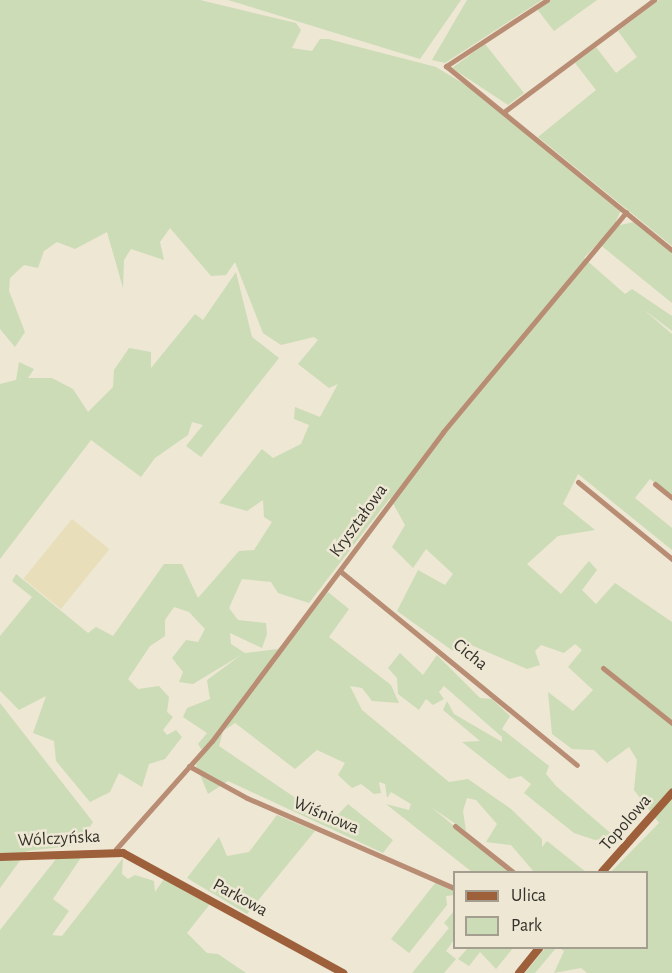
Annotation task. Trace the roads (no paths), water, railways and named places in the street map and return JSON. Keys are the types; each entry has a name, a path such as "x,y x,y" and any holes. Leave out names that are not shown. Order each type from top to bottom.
{"street":[{"path":"547,0 446,66 505,111 672,250"},
{"path":"505,111 654,0"},
{"name":"Kryształowa","path":"118,851 189,765 340,571 443,432 626,212"},
{"path":"578,482 672,558"},
{"path":"655,484 672,498"},
{"name":"Cicha","path":"340,571 578,765"},
{"path":"603,668 672,723"},
{"name":"Wiśniowa","path":"189,765 247,798 453,888"},
{"name":"Topolowa","path":"604,871 672,792"},
{"path":"455,826 511,871"},
{"name":"Wólczyńska","path":"0,857 118,851"},
{"name":"Parkowa","path":"118,851 343,973"},
{"path":"519,973 538,949"}]}
